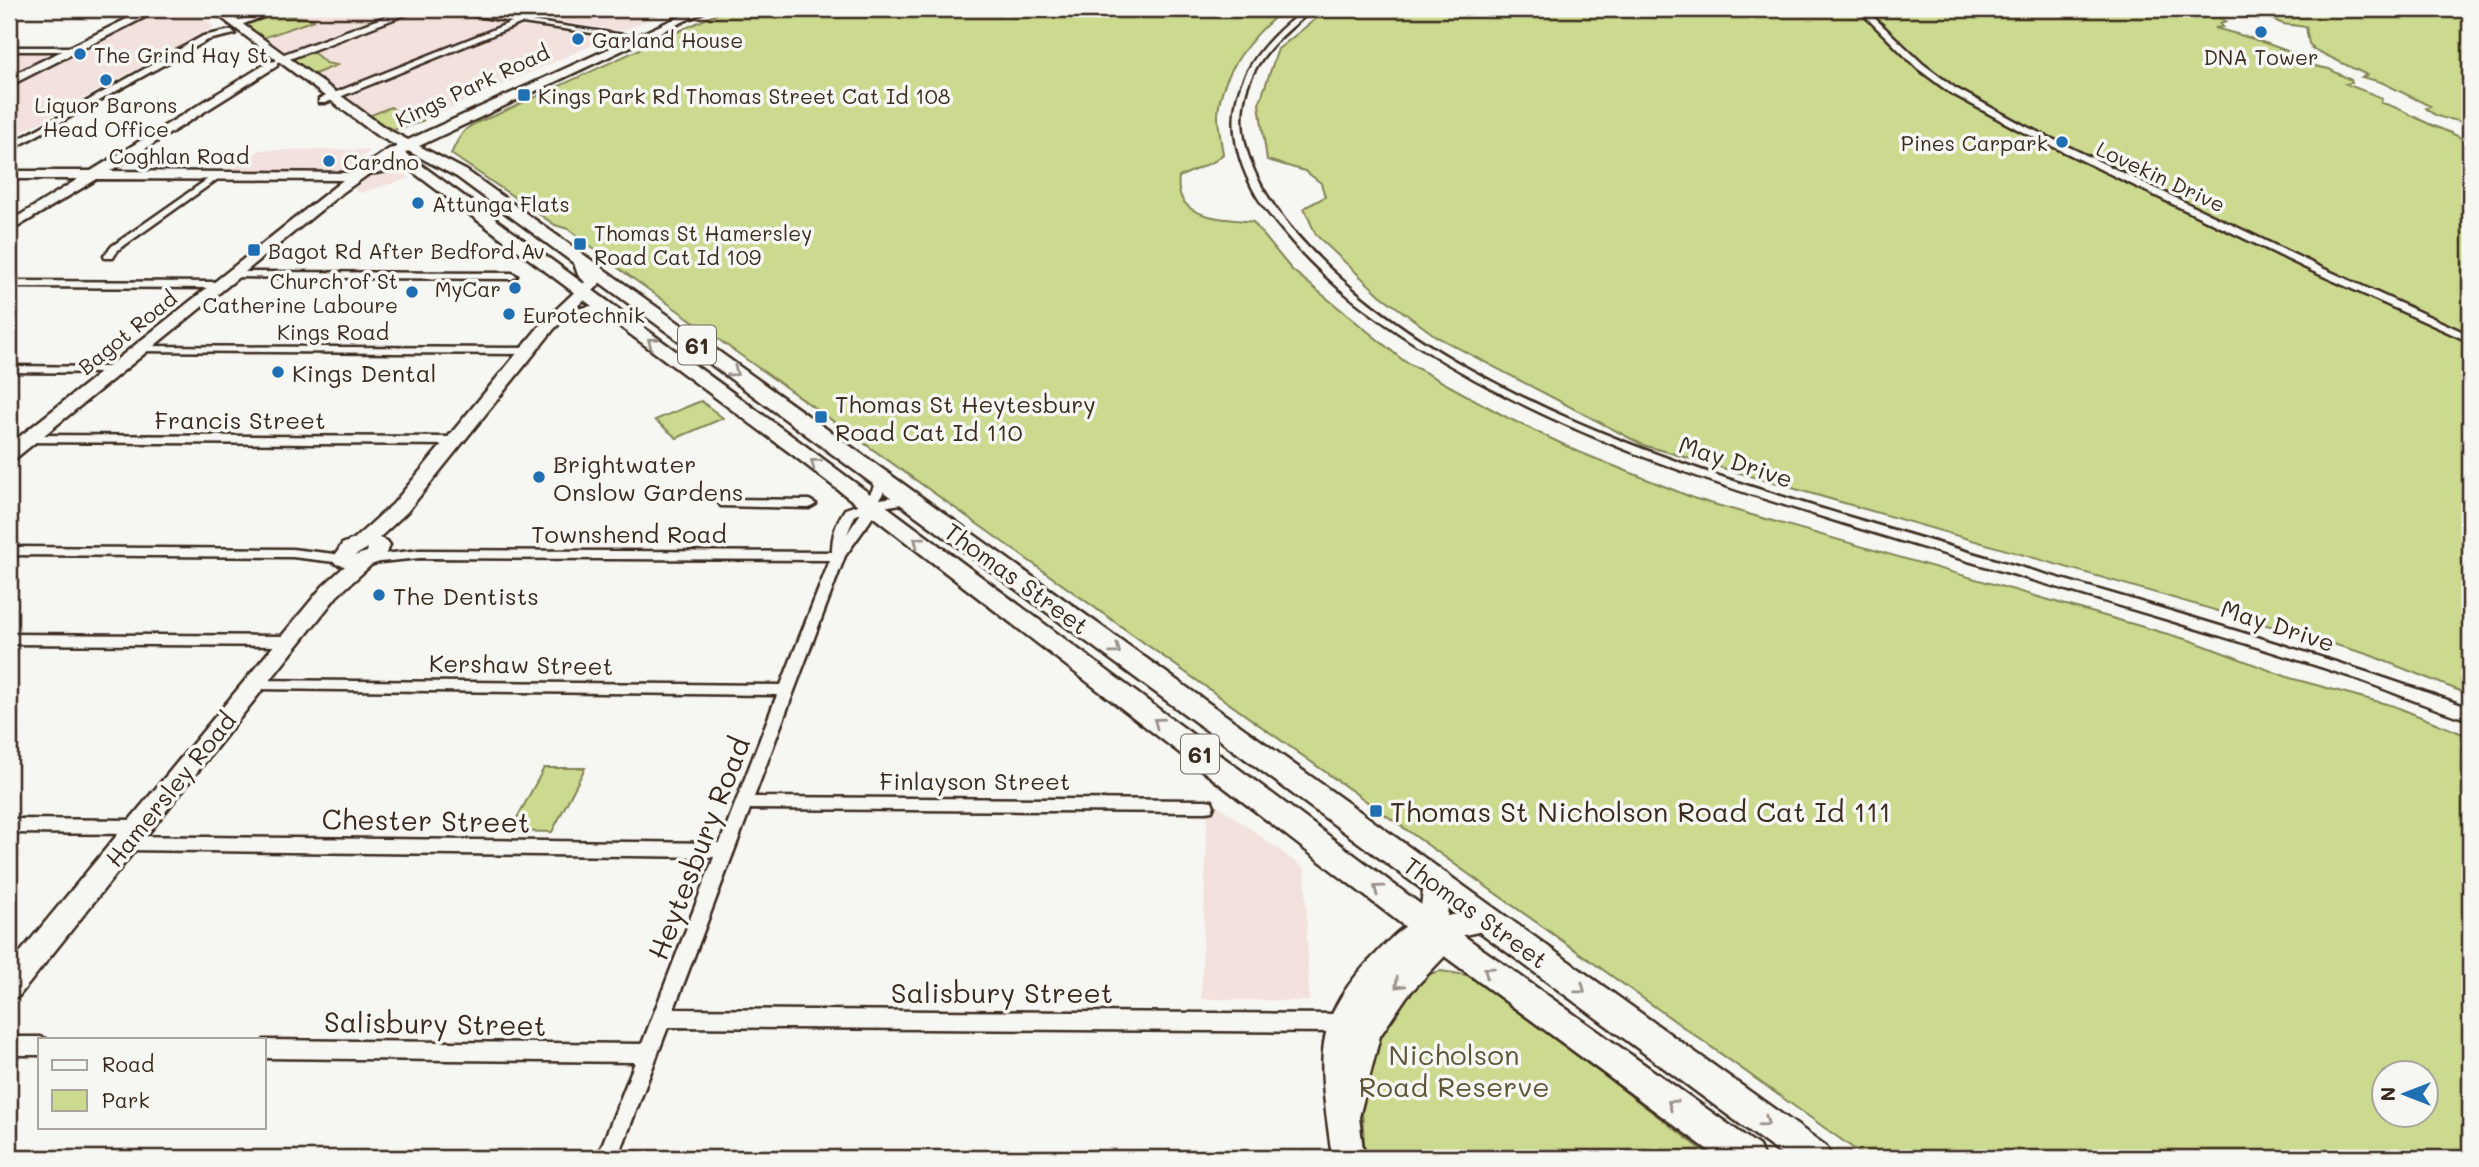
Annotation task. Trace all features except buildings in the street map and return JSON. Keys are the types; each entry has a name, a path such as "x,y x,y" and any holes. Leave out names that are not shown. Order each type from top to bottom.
{"main road":[{"path":"9,82 155,9"},
{"name":"Thomas Street","path":"203,9 397,147 462,174 1814,1158"},
{"name":"Thomas Street","path":"215,9 231,28"},
{"name":"Kings Park Road","path":"397,147 505,100 689,9"},
{"name":"Kings Park Road","path":"397,147 424,129 634,37 705,9"},
{"name":"Thomas Street","path":"327,99 380,131 415,166 1432,930 1747,1158"},
{"path":"462,174 445,148 446,135 456,126 505,100"},
{"path":"380,131 398,133 424,129"},
{"path":"368,170 394,163 415,166"},
{"path":"554,321 589,311 611,312"}],"street":[{"path":"9,148 206,38 280,9"},
{"path":"9,228 277,61 415,9"},
{"path":"436,9 634,37"},
{"name":"May Drive","path":"1310,9 1294,20 1265,51 1247,76 1238,119 1245,165 1271,211 1313,260 1353,296 1446,361 1504,394 1588,433 1719,482 2218,630 2397,687 2470,714"},
{"name":"Lovekin Drive","path":"1861,9 1920,66 1952,90 2022,128 2316,269 2470,339"},
{"path":"327,99 521,21"},
{"path":"9,49 76,49"},
{"name":"Bagot Road","path":"9,454 337,190 397,147"},
{"name":"Bagot Road","path":"337,190 350,176 397,147"},
{"name":"Coghlan Road","path":"9,175 350,176"},
{"path":"108,256 115,248 218,176"},
{"path":"580,260 586,275 593,280 580,288"},
{"path":"9,284 512,276"},
{"name":"Hamersley Road","path":"9,987 362,552 554,321 550,317 580,288"},
{"name":"Kings Road","path":"139,349 527,351"},
{"path":"9,369 113,370"},
{"name":"Francis Street","path":"27,439 454,441"},
{"name":"Heytesbury Road","path":"608,1158 838,556 863,521 883,480"},
{"path":"869,505 908,499"},
{"path":"726,503 809,504"},
{"name":"Townshend Road","path":"9,551 838,556"},
{"name":"Townshend Road","path":"292,553 362,552"},
{"path":"9,639 290,641"},
{"name":"Kershaw Street","path":"255,684 786,690"},
{"name":"Finlayson Street","path":"743,803 1206,806"},
{"name":"Chester Street","path":"9,826 132,835 725,850"},
{"path":"1345,1120 1357,1056 1370,1020 1389,993 1434,949 1432,930 1437,884"},
{"path":"1348,1158 1336,1064 1342,1023 1354,999 1370,978 1414,934 1486,919"},
{"name":"Salisbury Street","path":"661,1018 1342,1023"},
{"path":"9,1046 38,1046"},
{"name":"Salisbury Street","path":"266,1049 648,1053"}],"shaded area":[{"path":"166,9 192,9 214,27 9,139 9,89"},
{"path":"232,9 403,9 285,52"},
{"path":"470,9 672,9 623,31"},
{"path":"421,11 502,23 339,90 333,90 294,58"},
{"path":"521,26 606,39 401,130 388,130 345,98"},
{"path":"9,52 55,52 56,53 9,76"},
{"path":"260,150 370,151 345,170 230,170"},
{"path":"397,168 410,178 360,193 354,189 376,171"},
{"path":"1208,798 1305,869 1309,1001 1201,999"}],"green space":[{"path":"727,9 856,9 869,16 874,9 1075,9 1071,11 1084,18 1117,15 1118,10 1123,9 1285,9 1251,42 1225,84 1218,115 1223,154 1215,161 1179,177 1179,191 1184,202 1202,214 1253,222 1291,269 1404,361 1508,418 1579,452 1696,499 2192,641 2290,678 2394,706 2470,737 2470,1158 1867,1158 614,265 568,229 555,225 451,154 466,129"},
{"path":"1328,9 2200,9 2202,13 2211,13 2226,21 2220,23 2223,27 2214,28 2268,44 2315,66 2329,69 2351,80 2352,83 2346,84 2382,98 2381,103 2470,143 2470,695 2367,654 1643,445 1437,337 1380,295 1316,235 1304,208 1325,197 1321,183 1305,171 1267,160 1259,104 1278,49"},
{"path":"2249,9 2320,9 2344,15 2347,13 2332,9 2470,10 2470,128 2461,125 2460,121 2433,114 2426,108 2430,106 2381,82 2362,77 2367,75 2311,48 2313,47 2309,44 2306,27 2283,24"},
{"path":"278,14 314,20 263,38 245,25"},
{"path":"313,52 326,63 337,65 312,75 291,59"},
{"path":"391,107 404,119 424,120 395,129 369,116"},
{"path":"701,401 723,418 677,438 655,420"},
{"path":"544,768 585,768 552,832 510,831"},
{"name":"Nicholson Road Reserve","path":"1441,971 1472,976 1713,1158 1365,1158 1361,1095 1385,1016 1425,975"}],"place":[{"name":"DNA Tower","path":"2261,32"},
{"name":"Garland House","path":"578,39"},
{"name":"The Grind Hay St","path":"80,54"},
{"name":"Liquor Barons Head Office","path":"106,80"},
{"name":"Kings Park Rd Thomas Street Cat Id 108","path":"524,95"},
{"name":"Pines Carpark","path":"2062,142"},
{"name":"Cardno","path":"329,161"},
{"name":"Attunga Flats","path":"418,203"},
{"name":"Thomas St Hamersley Road Cat Id 109","path":"580,244"},
{"name":"Bagot Rd After Bedford Av","path":"254,250"},
{"name":"MyCar","path":"515,288"},
{"name":"Church of St Catherine Laboure","path":"412,292"},
{"name":"Eurotechnik","path":"509,314"},
{"name":"Kings Dental","path":"278,372"},
{"name":"Thomas St Heytesbury Road Cat Id 110","path":"821,417"},
{"name":"Brightwater Onslow Gardens","path":"539,477"},
{"name":"The Dentists","path":"379,595"},
{"name":"Thomas St Nicholson Road Cat Id 111","path":"1376,811"}]}
